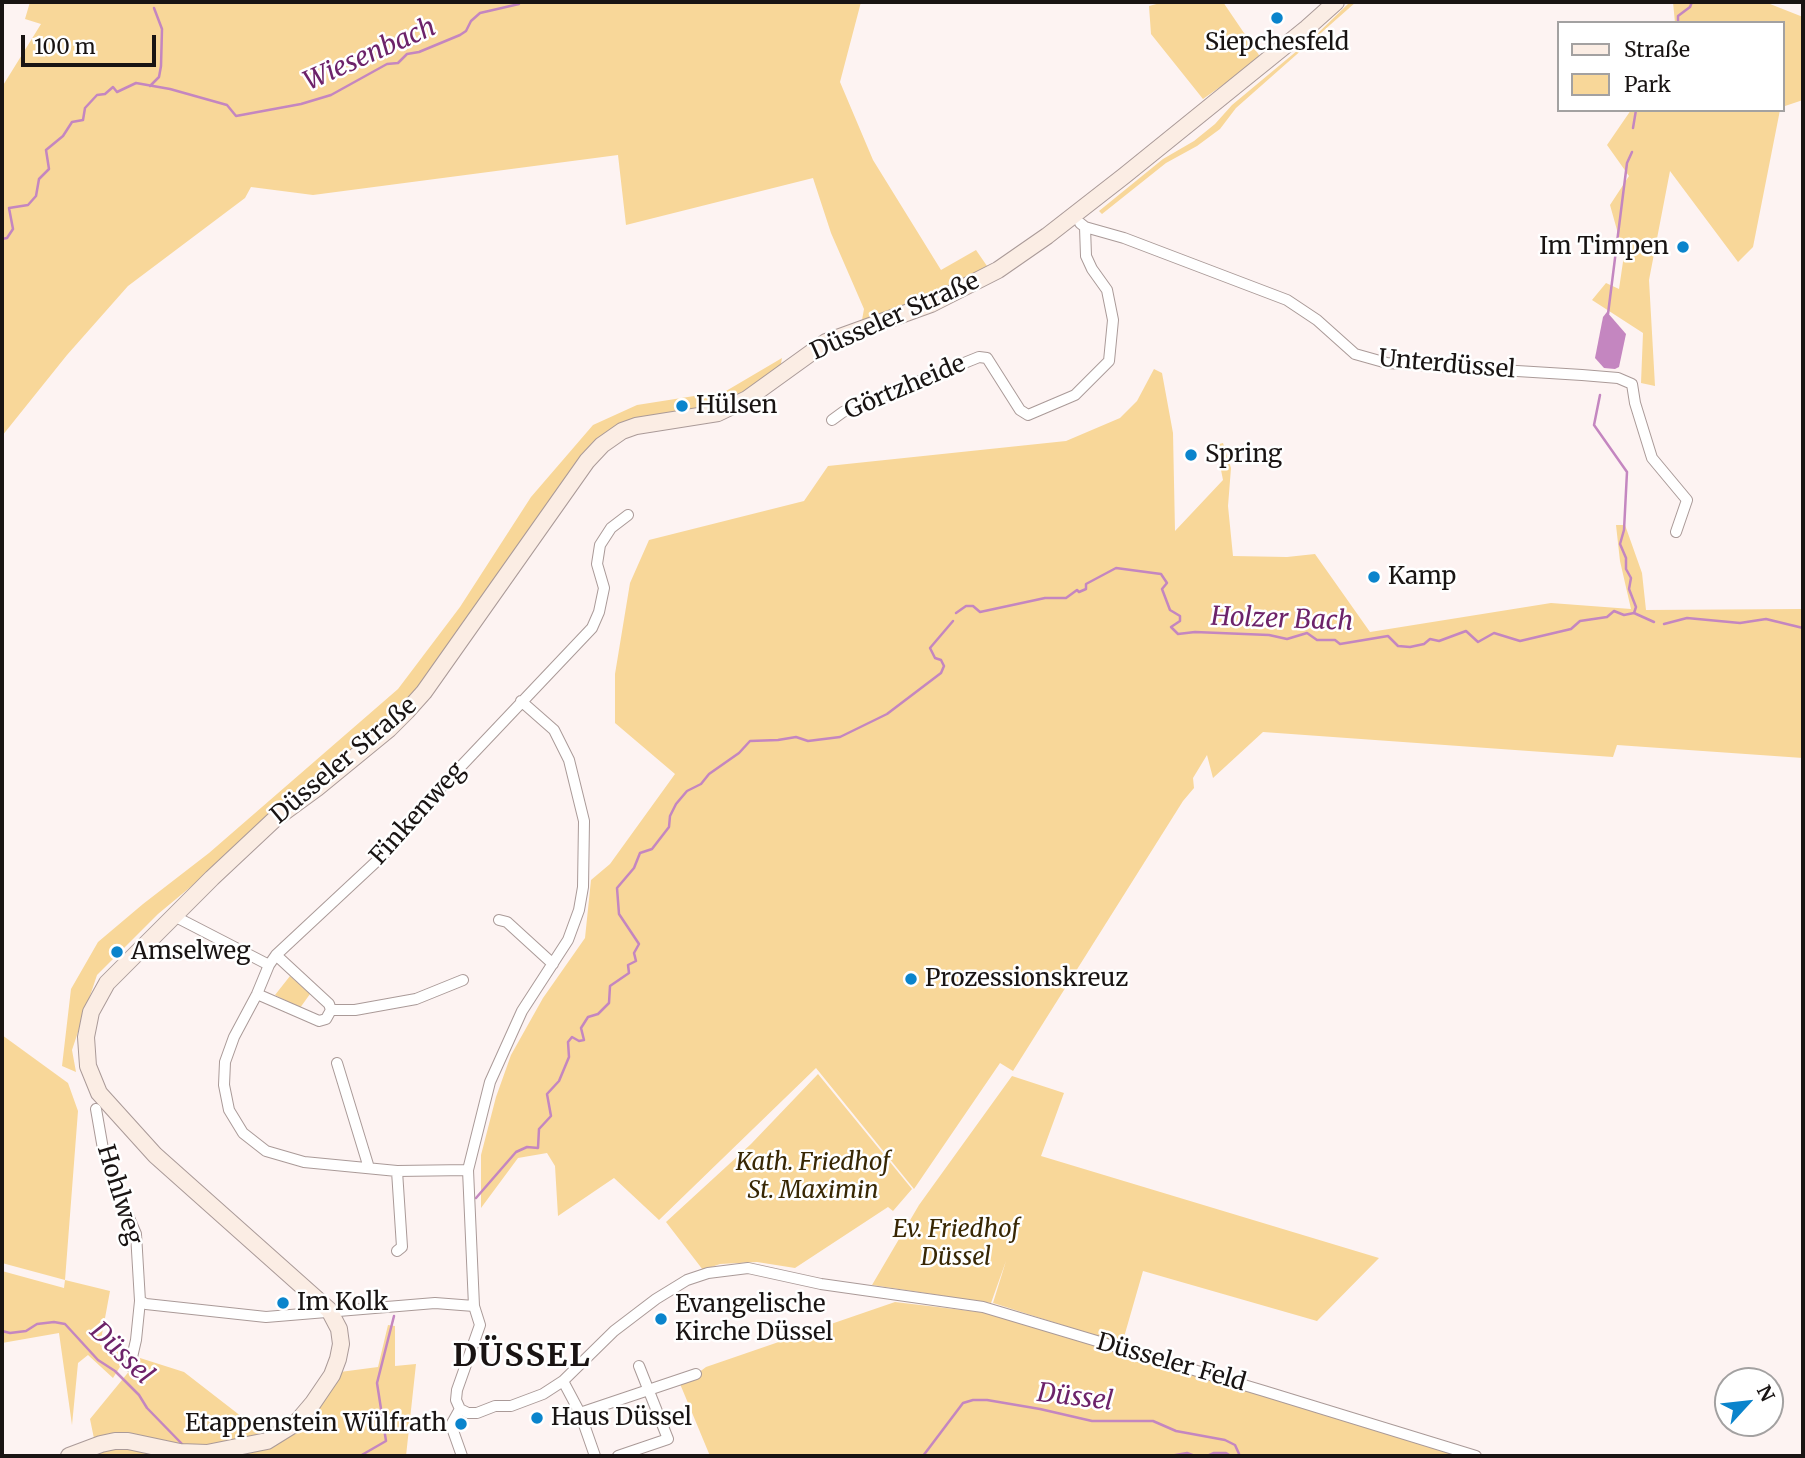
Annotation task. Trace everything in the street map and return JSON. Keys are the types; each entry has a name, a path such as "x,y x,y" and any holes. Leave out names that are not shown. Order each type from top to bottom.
{"main road":[{"name":"Düsseler Straße","path":"329,1310 155,1154 99,1093 86,1053 86,1037 96,999 107,983 276,818 317,789 407,711 424,692 587,461 602,445 622,431 636,426 704,416 747,399 827,342 930,304 969,286 1079,222 1336,2"},
{"path":"69,1456 92,1446 115,1441 128,1441 180,1452 207,1453 267,1441 296,1423 326,1384 338,1359 341,1344 339,1329 329,1310"}],"street":[{"name":"Görtzheide","path":"832,420 843,412 979,357 987,358 1020,410 1028,415 1075,395 1109,361 1112,320 1107,290 1086,256 1079,222"},
{"name":"Unterdüssel","path":"1079,222 1287,300 1317,320 1355,354 1387,363 1618,378 1632,384 1634,403 1652,458 1687,500 1676,532"},
{"name":"Finkenweg","path":"468,1170 397,1171 314,1163 278,1156 257,1146 238,1127 226,1101 224,1070 234,1037 276,955 394,845 412,818 592,628 604,588 597,564 600,545 611,528 628,515"},
{"path":"462,1456 451,1425 460,1409 456,1400 457,1390 480,1325 474,1306 468,1170 489,1082 522,1012 568,940 579,910 583,887 584,821 569,760 554,730 521,701"},
{"path":"174,916 269,965"},
{"path":"499,920 507,922 553,964"},
{"path":"257,994 319,1021 326,1019 331,1010 329,1004 276,955"},
{"path":"331,1010 355,1010 416,999 463,980"},
{"path":"337,1063 369,1168"},
{"name":"Hohlweg","path":"96,1108 103,1149 136,1234 140,1301 130,1366"},
{"path":"397,1171 402,1247 397,1251"},
{"name":"Düsseler Feld","path":"460,1409 477,1413 495,1406 511,1406 543,1395 563,1381 635,1314 687,1280 708,1273 748,1268 821,1284 983,1307 1476,1456"},
{"path":"140,1301 146,1304 267,1317 435,1303 474,1306"},
{"path":"618,1456 668,1439 639,1366"},
{"path":"580,1413 696,1374"},
{"path":"563,1381 580,1413 594,1456"}],"green space":[{"path":"30,2 861,2 840,82 873,160 941,270 976,250 987,266 939,293 862,320 864,309 831,233 813,178 626,225 618,155 313,195 251,187 245,198 128,286 67,355 2,436 2,87 41,24 25,19"},
{"path":"1164,2 1223,2 1261,58 1203,99 1151,34 1149,6"},
{"path":"1350,2 1356,2 1236,108 1220,129 1197,146 1166,163 1102,214 1099,211 1163,159 1194,141 1215,124 1232,105 1316,35"},
{"path":"1673,2 1765,2 1803,17 1803,100 1784,106 1784,21 1675,21"},
{"path":"1630,112 1780,112 1753,247 1738,262 1670,171 1649,280 1655,386 1641,383 1643,333 1592,300 1606,283 1619,289 1624,255 1610,205 1629,176 1607,145"},
{"path":"782,358 780,369 730,401 625,424 409,700 365,742 158,914 97,975 72,1050 76,1072 62,1066 71,989 98,942 209,853 398,689 460,607 531,497 593,425 637,405 726,391"},
{"path":"1154,369 1162,373 1173,433 1175,531 1223,480 1216,445 1223,443 1231,468 1228,506 1233,556 1287,557 1315,554 1370,632 1551,603 1631,609 1620,561 1616,525 1625,525 1642,573 1646,610 1803,609 1803,758 1617,745 1613,757 1263,732 1213,778 1207,755 1193,778 1194,788 1183,801 1013,1071 1000,1063 914,1189 816,1068 659,1220 614,1178 558,1216 555,1166 547,1153 518,1158 481,1208 481,1155 496,1097 511,1055 543,998 585,938 591,880 610,864 675,774 615,723 615,674 630,583 649,540 804,501 828,466 1066,441 1120,418 1137,401"},
{"path":"290,976 310,994 300,1008 275,995"},
{"path":"2,1035 68,1083 78,1111 65,1280 2,1263"},
{"name":"Kath. Friedhof St. Maximin","path":"818,1074 912,1189 893,1211 888,1207 795,1268 757,1262 720,1264 703,1270 666,1222 751,1144"},
{"name":"Ev. Friedhof Düssel","path":"1012,1076 1064,1093 1041,1156 1379,1258 1317,1321 1143,1271 1122,1344 993,1303 1006,1261 991,1303 872,1285 919,1205"},
{"path":"2,1271 64,1288 65,1280 110,1291 100,1345 128,1354 113,1378 88,1355 78,1363 72,1425 59,1333 2,1343"},
{"path":"895,1302 996,1314 1465,1456 710,1456 678,1379"},
{"path":"388,1325 395,1326 395,1366 416,1364 406,1456 94,1456 97,1453 90,1419 140,1358 184,1372 264,1434 270,1446 340,1372 378,1367"}],"shaded area":[{"path":"1607,312 1626,334 1619,367 1615,369 1604,368 1595,358 1603,317"}],"waterway":[{"name":"Wiesenbach","path":"2,239 7,238 13,229 9,208 28,205 36,196 39,179 49,169 46,150 63,136 72,122 83,120 85,108 97,95 105,94 113,87 117,92 136,83 170,89 227,105 236,116 301,104 331,95 387,64 398,63 407,54 419,52 460,35 480,13 519,2"},
{"path":"1678,21 1678,16 1690,7 1692,2"},
{"path":"150,86 159,77 161,66 162,29 154,8"},
{"path":"1633,128 1636,112"},
{"path":"1608,314 1627,163 1632,152"},
{"path":"1600,395 1594,425 1627,472 1624,530 1620,544 1631,578 1629,589 1636,607 1634,613"},
{"name":"Holzer Bach","path":"956,613 966,606 973,606 980,612 1045,598 1066,598 1077,590 1079,592 1086,589 1086,584 1116,568 1161,574 1167,583 1162,589 1170,610 1180,616 1180,621 1171,627 1178,634 1195,632 1269,635 1287,639 1307,633 1317,640 1335,640 1340,644 1388,636 1398,646 1410,647 1424,644 1430,639 1439,641 1466,631 1478,642 1494,633 1520,641 1571,629 1580,621 1607,617 1614,611 1624,615 1634,613 1654,622"},
{"name":"Holzer Bach","path":"1664,624 1687,618 1740,623 1766,619 1803,628"},
{"name":"Holzer Bach","path":"476,1198 516,1152 527,1147 538,1148 539,1129 551,1116 547,1094 559,1081 569,1057 568,1042 572,1037 579,1041 584,1040 581,1028 588,1017 598,1014 609,1003 610,986 629,973 628,965 636,961 634,953 639,944 619,914 617,888 634,868 640,853 652,849 669,827 670,816 676,804 687,791 701,784 709,774 739,753 750,741 796,737 808,741 840,737 887,714 941,673 944,666 941,660 935,658 930,648 953,621"},
{"name":"Holzer Bach","path":"360,1456 386,1441 377,1383 394,1316"},
{"name":"Düssel","path":"2,1331 26,1331 37,1324 54,1322 65,1324 98,1360 115,1371 139,1395 147,1408 184,1446"},
{"name":"Düssel","path":"923,1456 963,1403 973,1400 1040,1409 1092,1421 1153,1421 1176,1431 1225,1440 1235,1445 1240,1456"},
{"name":"Düssel","path":"1170,1456 1187,1453 1195,1456"},
{"name":"Düssel","path":"1207,1456 1214,1453 1231,1456"}],"place":[{"name":"Siepchesfeld","path":"1277,18"},
{"name":"Im Timpen","path":"1683,247"},
{"name":"Hülsen","path":"682,406"},
{"name":"Spring","path":"1191,455"},
{"name":"Kamp","path":"1374,577"},
{"name":"Amselweg","path":"117,952"},
{"name":"Prozessionskreuz","path":"911,979"},
{"name":"Im Kolk","path":"283,1303"},
{"name":"Evangelische Kirche Düssel","path":"661,1319"},
{"name":"Haus Düssel","path":"537,1418"},
{"name":"Etappenstein Wülfrath","path":"461,1424"}],"district":[{"name":"DÜSSEL","path":"522,1357"}]}
